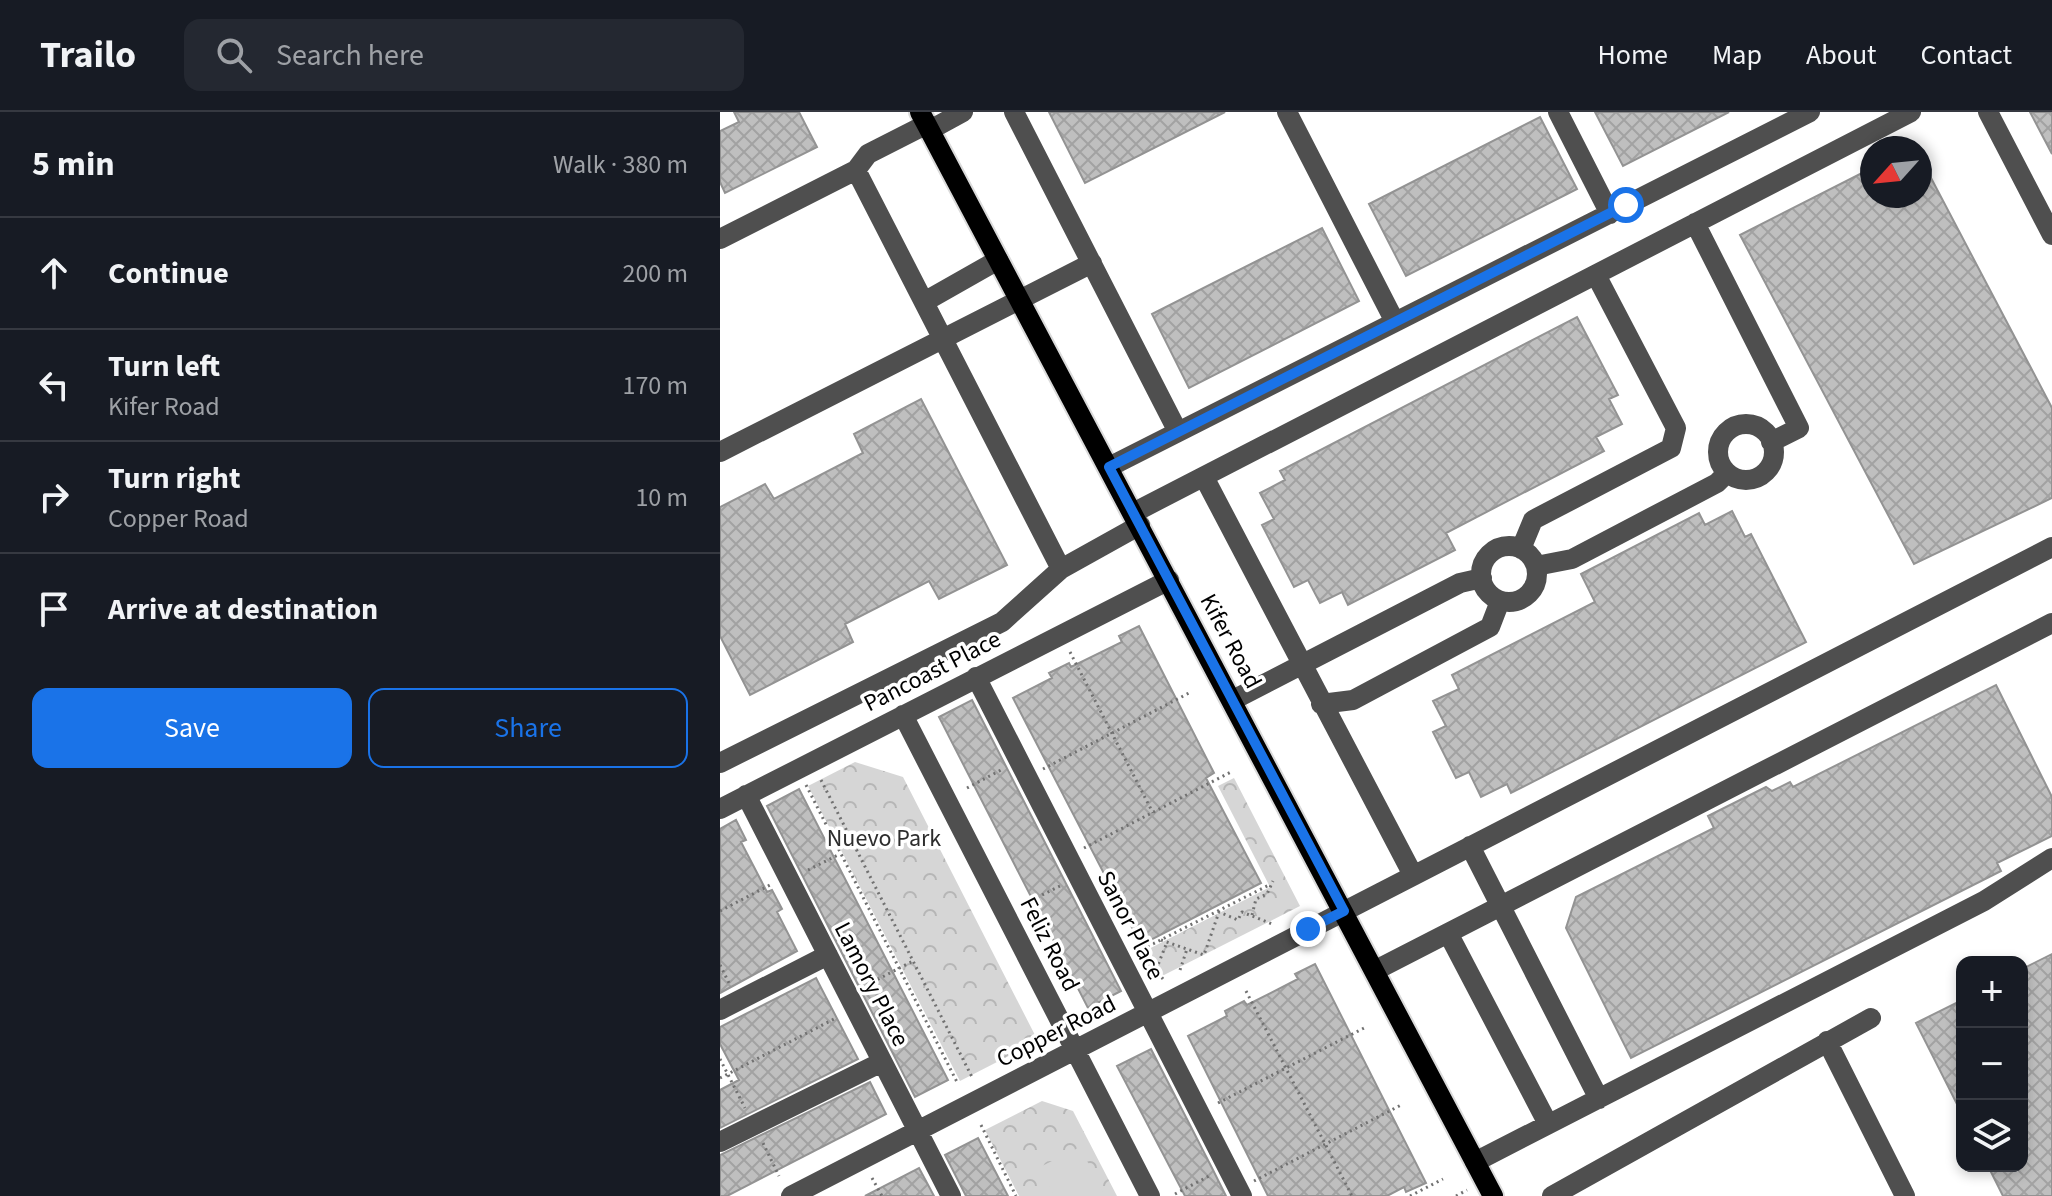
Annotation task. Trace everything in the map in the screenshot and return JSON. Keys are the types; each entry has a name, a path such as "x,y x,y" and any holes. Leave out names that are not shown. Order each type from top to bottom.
{"main road":[{"name":"Kifer Road","path":"926,122 1493,1196"}],"street":[{"path":"720,239 856,170 868,154 926,122 963,112"},
{"path":"1014,112 1178,432"},
{"path":"1287,112 1395,322"},
{"path":"1558,112 1610,214"},
{"path":"1109,467 1810,112"},
{"path":"720,763 1002,622 1061,569 1204,477 1911,112"},
{"path":"1988,112 2052,235"},
{"path":"856,170 1061,569"},
{"path":"1695,223 1799,428 1771,442"},
{"path":"924,302 998,260"},
{"path":"720,452 1092,263"},
{"path":"1521,549 1533,520 1671,448 1676,428 1596,275"},
{"path":"1753,425 1771,442 1772,460 1762,475 1744,480 1727,473 1718,457 1718,447 1728,431 1753,425"},
{"path":"1536,566 1572,559 1717,483 1727,473"},
{"path":"1204,477 1413,875"},
{"path":"1504,546 1521,549 1536,566 1536,583 1526,597 1509,602 1500,601 1488,592 1482,578 1489,554 1504,546"},
{"name":"Copper Road","path":"804,1193 1413,875 2052,547"},
{"path":"1233,700 1460,583 1482,578"},
{"name":"Pancoast Place","path":"720,809 1169,580"},
{"path":"1321,704 1353,700 1490,627 1500,601"},
{"path":"1376,970 2052,623"},
{"name":"Sanor Place","path":"976,677 1226,1167 1246,1189"},
{"name":"Feliz Road","path":"903,715 1150,1196"},
{"name":"Lamory Place","path":"746,795 828,955 846,1005 882,1062 951,1196"},
{"path":"1470,846 1599,1099"},
{"path":"1475,1162 1984,901 2052,858"},
{"path":"1448,933 1548,1124"},
{"path":"720,1010 828,955"},
{"path":"1552,1196 1871,1018"},
{"path":"1827,1041 1905,1196"},
{"path":"720,1142 882,1062"}],"path":[{"path":"1067,647 1153,813"},
{"path":"1040,771 1189,693"},
{"path":"967,788 1019,761"},
{"path":"815,768 972,1077"},
{"path":"1081,850 1231,772"},
{"path":"801,775 958,1084"},
{"path":"720,911 840,854"},
{"path":"1026,903 1078,877"},
{"path":"1134,954 1271,883 1267,894 1256,899 1252,915"},
{"path":"1161,940 1205,956 1219,912 1238,920 1242,912 1272,924"},
{"path":"1163,979 1156,970 1167,942"},
{"path":"1180,970 1187,949"},
{"path":"720,1078 846,1005 913,961"},
{"path":"1246,991 1352,1196"},
{"path":"1211,1106 1364,1028"},
{"path":"1246,1189 1403,1104"},
{"path":"981,1125 1016,1196"},
{"path":"1175,1194 1226,1167"},
{"path":"1410,1196 1443,1179"}],"green space":[{"name":"Nuevo Park","path":"855,762 903,777 1038,1041 960,1081 808,786"},
{"path":"1234,778 1300,906 1164,975 1143,969 1137,955 1270,887 1218,786"},
{"path":"1042,1101 1073,1111 1117,1196 1019,1196 985,1130"},
{"path":"1080,1147 1105,1196 1054,1196 1040,1167"}],"building":[{"path":"734,112 799,112 817,147 725,193 720,182 720,131 739,122"},
{"path":"1049,112 1225,112 1085,183"},
{"path":"1595,112 1729,112 1623,166"},
{"path":"2030,112 2052,112 2052,154"},
{"path":"1540,117 1577,189 1406,276 1369,204"},
{"path":"1860,174 1860,208 1932,208 1932,180 2052,408 2052,498 1914,564 1740,235"},
{"path":"1322,228 1359,301 1189,388 1152,314"},
{"path":"1577,317 1618,395 1609,399 1622,424 1596,437 1604,451 1446,533 1455,550 1348,605 1342,592 1320,603 1308,580 1294,587 1262,525 1274,519 1260,493 1285,480 1280,471"},
{"path":"921,399 1007,565 939,599 929,581 845,624 853,642 750,695 720,636 720,507 765,484 774,499 863,453 854,434"},
{"path":"1732,511 1745,537 1751,534 1806,642 1511,793 1507,784 1481,797 1469,772 1456,778 1433,732 1446,726 1433,701 1459,689 1452,675 1595,602 1581,574 1699,513 1705,525"},
{"path":"1139,626 1214,773 1206,778 1261,883 1141,945 1013,698 1052,678 1049,673 1069,663 1071,667 1122,642 1119,636"},
{"path":"1996,685 2052,797 2052,836 1997,863 2001,871 1631,1058 1566,928 1576,897 1714,828 1708,816 1766,787 1772,791 1790,782 1793,787"},
{"path":"972,700 1121,991 1088,1008 939,717"},
{"path":"799,789 948,1080 915,1097 767,806"},
{"path":"736,820 746,840 741,842 767,892 772,890 782,909 777,912 797,951 720,993 720,829"},
{"path":"2052,954 2052,1196 2003,1196 1991,1172 2028,1172 2028,966"},
{"path":"1315,964 1426,1183 1406,1192 1404,1187 1387,1196 1268,1196 1188,1036 1227,1016 1225,1011 1244,1001 1247,1005 1298,979 1295,974"},
{"path":"816,978 858,1059 720,1128 720,1090 739,1080 720,1044 720,1027"},
{"path":"1956,1003 1956,1102 1916,1023"},
{"path":"1151,1049 1226,1196 1185,1196 1117,1066"},
{"path":"870,1082 886,1114 727,1196 720,1196 720,1155"},
{"path":"978,1138 1008,1196 966,1196 945,1155"},
{"path":"919,1168 934,1196 865,1196"}],"route":[{"path":"1308,929 1344,911 1109,467 1626,205"}]}
